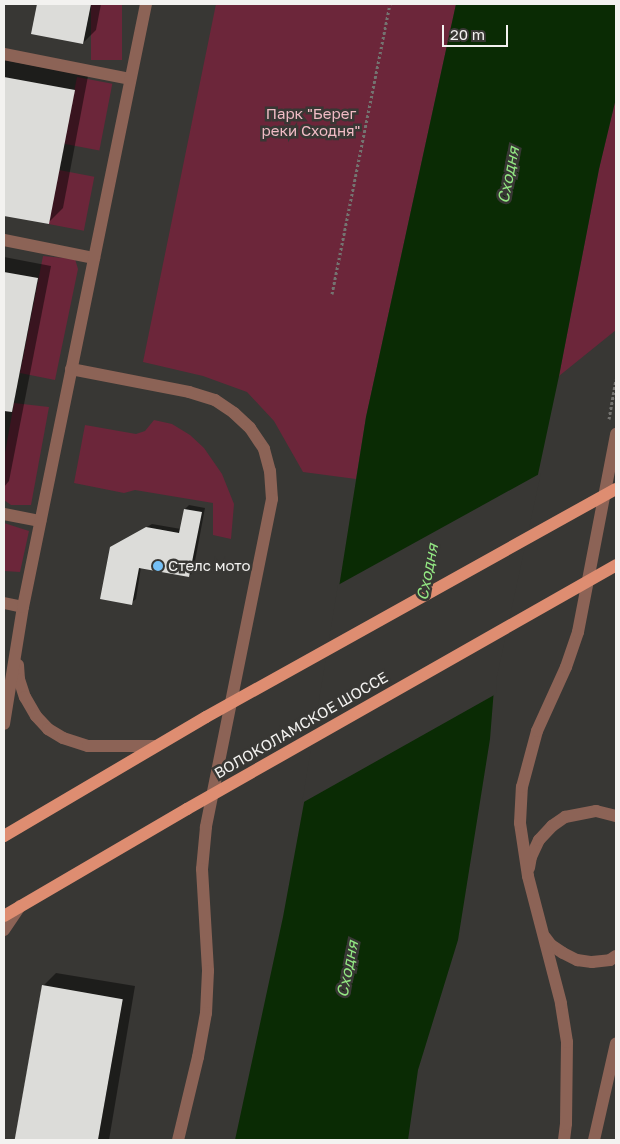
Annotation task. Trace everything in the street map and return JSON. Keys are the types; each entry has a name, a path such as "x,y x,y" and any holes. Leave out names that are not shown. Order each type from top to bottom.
{"main road":[{"path":"4,836 206,717 616,489"},
{"name":"ВОЛОКОЛАМСКОЕ ШОССЕ","path":"4,916 187,809 616,565"}],"street":[{"path":"4,724 23,607 146,4"},
{"path":"4,54 130,79"},
{"path":"4,240 94,258"},
{"path":"71,369 189,392 215,400 234,413 250,428 264,449 270,471 272,499 206,827 202,870 208,971 206,1013 198,1057 178,1140"},
{"path":"564,1140 566,1124 567,1042 561,1003 528,876 520,824 522,787 537,731 566,667 578,632 612,432"},
{"path":"4,514 40,521"},
{"path":"4,603 23,607"},
{"path":"17,640 19,679 22,688 36,716 48,729 63,738 88,746 156,746"},
{"path":"528,876 531,857 539,840 552,826 565,817 596,811 616,816"},
{"path":"4,930 20,906"},
{"path":"542,932 551,945 577,960 592,962 610,960 616,956"},
{"path":"594,1140 616,1043"}],"path":[{"path":"332,294 390,4"},
{"path":"612,432 616,380"}],"green space":[{"path":"91,4 122,4 122,60 91,60"},
{"name":"Парк \"Берег реки Сходня\"","path":"216,4 456,4 366,417 356,479 303,472 274,421 247,392 203,376 143,362"},
{"path":"77,77 112,84 99,151 64,144"},
{"path":"616,98 616,330 559,376 599,169"},
{"path":"59,170 94,177 84,231 49,224"},
{"path":"43,256 75,259 78,269 55,380 20,373"},
{"path":"14,403 49,407 31,505 11,505 4,500 4,459"},
{"path":"154,420 172,424 190,435 204,448 222,474 234,504 231,539 213,535 213,503 135,490 124,493 74,483 85,425 136,434 145,431"},
{"path":"4,523 29,531 20,572 4,571"}],"water":[{"name":"Сходня","path":"456,4 616,4 616,98 599,169 559,376 495,676 490,739 458,940 418,1070 408,1140 235,1140 283,917 310,770 366,417"}],"pier":[{"path":"541,473 497,676 496,694 302,803 338,585"}],"building":[{"path":"37,4 91,4 83,44 31,34"},
{"path":"4,77 75,90 49,224 4,216"},
{"path":"4,272 38,278 12,412 4,411"},
{"path":"184,509 202,512 189,577 139,568 132,605 100,599 110,547 146,527 179,533"},
{"path":"42,985 123,999 98,1140 15,1140"}],"place":[{"name":"Стелс мото","path":"158,566"}]}
